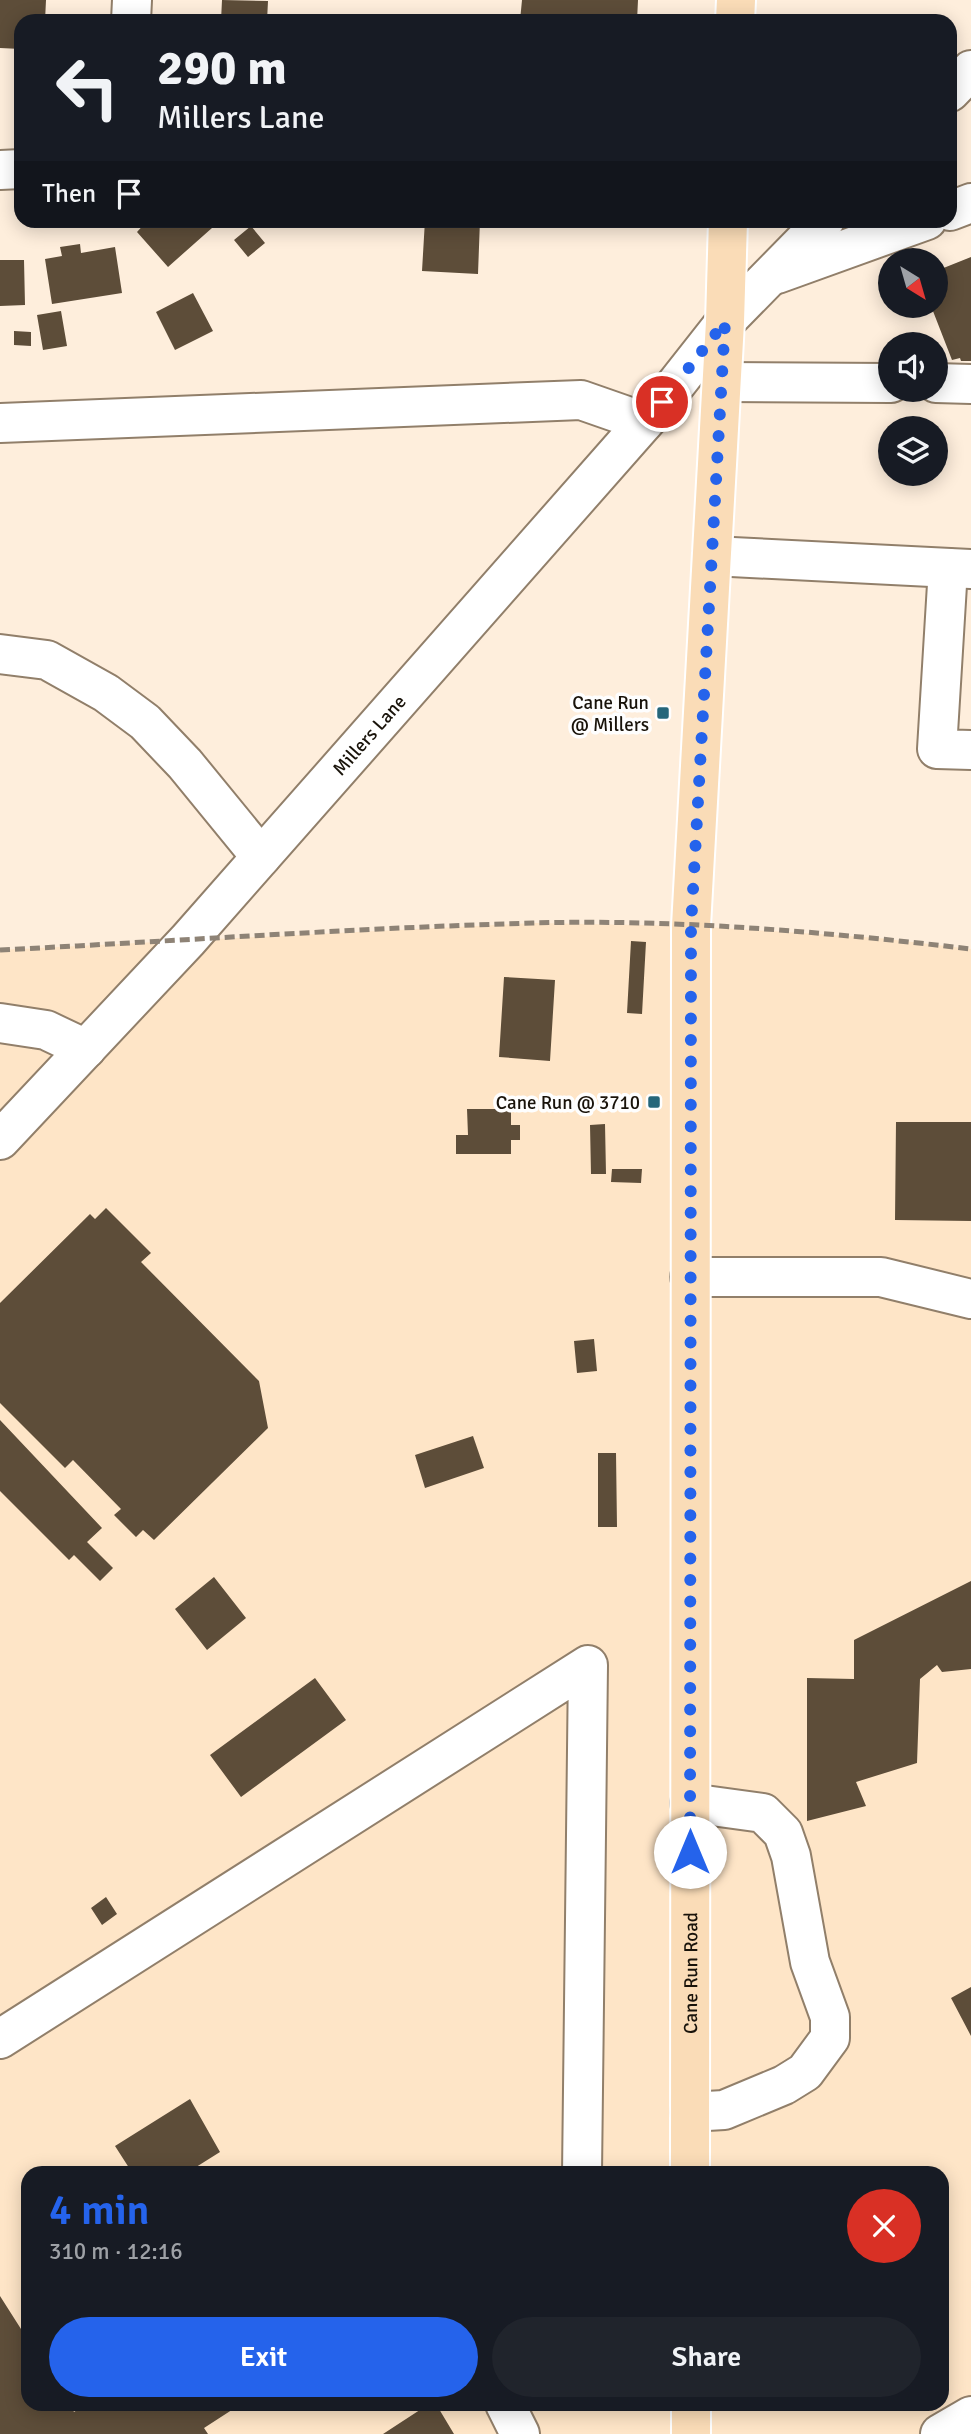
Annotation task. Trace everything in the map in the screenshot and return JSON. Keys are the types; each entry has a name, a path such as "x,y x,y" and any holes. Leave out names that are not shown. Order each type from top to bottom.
{"main road":[{"name":"Cane Run Road","path":"690,2166 691,926 722,382 728,228"},
{"path":"691,2411 691,2434"}],"street":[{"path":"957,85 971,70"},
{"name":"Millers Lane","path":"0,1140 261,857 644,422 725,322 817,228"},
{"path":"769,277 905,228"},
{"path":"722,382 878,383"},
{"path":"948,383 971,384"},
{"path":"0,423 581,400 644,422"},
{"path":"712,556 960,568 937,749 971,750"},
{"path":"0,654 47,660 106,693 145,722 185,764 261,857"},
{"path":"0,1023 46,1030 86,1049"},
{"path":"690,1277 881,1277 971,1299"},
{"path":"0,2039 588,1665 582,2166"},
{"path":"690,1803 763,1813 783,1833 791,1856 810,1962 830,2017 830,2038 805,2072 784,2085 724,2110 690,2112"},
{"path":"508,2411 520,2434"},
{"path":"940,2434 971,2416"}],"shaded area":[{"path":"535,923 691,926 879,938 971,949 971,2434 0,2434 0,950"}],"building":[{"path":"0,0 46,0 45,14 14,14 14,49 0,48"},
{"path":"222,0 268,1 267,14 221,14"},
{"path":"522,0 638,0 637,14 521,14"},
{"path":"141,228 212,228 168,267 137,232"},
{"path":"249,228 253,228 265,243 248,257 234,240"},
{"path":"425,228 480,228 478,274 422,271"},
{"path":"80,244 81,253 115,247 122,293 52,304 45,259 62,256 60,247"},
{"path":"971,257 971,361 961,361 960,358 952,360 948,350 948,332 941,332 936,318 948,318 948,266"},
{"path":"0,260 24,260 25,305 0,306"},
{"path":"193,293 213,331 175,350 156,312"},
{"path":"61,311 67,346 43,350 37,315"},
{"path":"14,331 31,332 31,346 14,345"},
{"path":"631,941 646,942 642,1014 627,1013"},
{"path":"504,977 555,980 550,1061 499,1057"},
{"path":"467,1109 511,1109 511,1125 520,1125 520,1140 511,1140 511,1154 456,1154 456,1135 468,1135"},
{"path":"896,1122 971,1122 971,1221 895,1220"},
{"path":"605,1124 606,1174 591,1174 590,1125"},
{"path":"612,1169 642,1169 641,1183 611,1182"},
{"path":"106,1208 151,1253 141,1262 259,1381 268,1428 154,1540 143,1530 136,1537 114,1515 121,1509 73,1460 65,1468 0,1403 0,1303 90,1214 95,1219"},
{"path":"594,1339 597,1371 577,1373 574,1341"},
{"path":"0,1420 102,1528 87,1542 113,1568 100,1581 74,1555 69,1560 0,1491"},
{"path":"473,1436 484,1468 425,1488 415,1455"},
{"path":"598,1453 616,1453 617,1527 598,1527"},
{"path":"214,1577 246,1618 207,1650 175,1609"},
{"path":"971,1581 971,1669 942,1672 937,1665 920,1679 917,1763 856,1782 866,1806 807,1821 807,1678 854,1679 854,1640"},
{"path":"315,1678 346,1720 241,1797 210,1755"},
{"path":"106,1897 117,1914 102,1925 91,1908"},
{"path":"971,1987 971,2036 951,1998"},
{"path":"190,2099 220,2152 198,2166 128,2166 115,2146"},
{"path":"0,2296 21,2329 21,2411 230,2411 204,2428 208,2434 0,2434"},
{"path":"418,2411 440,2411 454,2434 383,2434"}],"railway":[{"path":"0,950 400,928 588,922 753,928 971,949"}],"place":[{"name":"Cane Run @ Millers","path":"663,713"},
{"name":"Cane Run @ 3710","path":"654,1102"}],"route":[{"path":"662,402 725,322 691,926 690,1852"}]}
